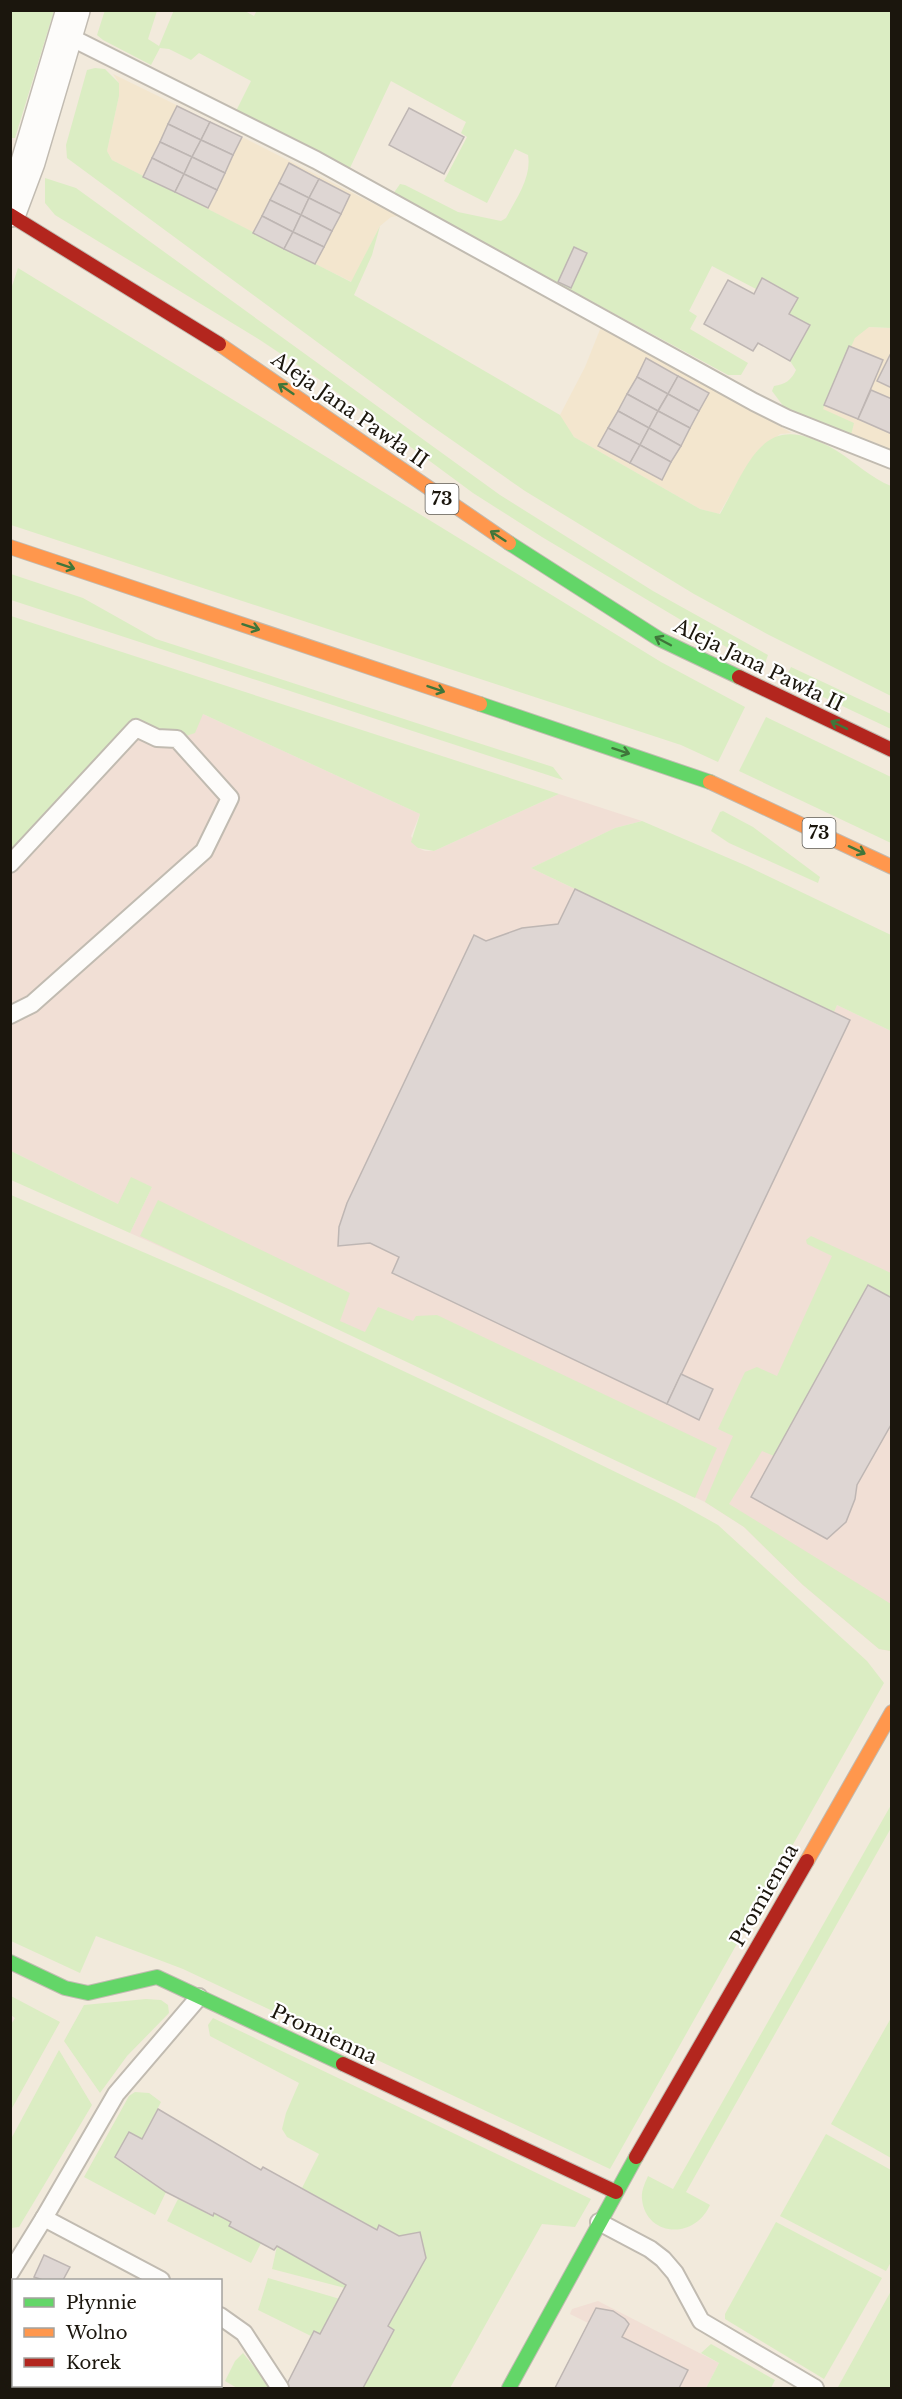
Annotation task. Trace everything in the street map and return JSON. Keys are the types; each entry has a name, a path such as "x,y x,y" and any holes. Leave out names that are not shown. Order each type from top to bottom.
{"main road":[{"name":"Aleja Jana Pawła II","path":"10,212 201,332 336,422 457,510 659,639 891,750"},
{"name":"73","path":"10,547 697,776 891,867"},
{"name":"Promienna","path":"509,2388 599,2222 891,1712"},
{"name":"Promienna","path":"10,1962 79,1993 98,1993 138,1979 157,1977 616,2192"}],"street":[{"path":"10,212 70,23"}],"lane":[{"path":"70,23 754,402 786,418 891,460"},
{"path":"10,864 136,728 166,740 177,740 230,798 204,851 32,1004 10,1015"},
{"path":"10,2273 116,2094 199,1997"},
{"path":"44,2218 159,2279"},
{"path":"599,2222 650,2248 663,2259 675,2273 700,2321 815,2388"},
{"path":"222,2317 244,2333 280,2388"}],"shaded area":[{"path":"113,74 398,216 391,217 380,226 352,282 315,264 112,160 107,151 119,96 119,83"},
{"path":"838,326 891,328 891,452 798,413"},
{"path":"601,327 792,433 780,434 750,461 719,514 700,509 574,437 566,427 560,415 585,367"},
{"path":"203,714 420,814 411,836 418,848 425,851 434,851 559,794 642,821 615,828 531,868 833,1012 837,1005 891,1031 891,1651 879,1649 803,1585 744,1527 705,1502 279,1300 130,1233 152,1187 118,1204 11,1151 10,864 136,728"},
{"path":"598,2301 719,2363 706,2388 555,2388 588,2323 570,2314 572,2309"}],"green space":[{"path":"105,10 157,11 148,39 159,46 174,10 245,11 254,16 257,10 891,11 891,328 869,327 855,338 823,409 854,423 851,435 784,407 772,391 774,386 787,381 794,374 796,370 790,361 809,325 789,314 798,298 763,278 756,289 712,266 689,311 697,316 690,329 748,363 741,375 728,375 393,194 400,184 405,185 458,212 501,221 506,218 522,188 528,171 528,155 515,149 487,203 444,181 467,137 461,133 466,122 391,81 349,170 236,111 251,81 199,53 191,60 169,49 160,48 151,65 103,40 97,35"},
{"path":"10,11 54,11 15,138 10,138"},
{"path":"105,69 119,83 119,96 107,151 112,160 351,282 380,226 372,255 354,295 560,415 574,437 700,509 720,514 742,474 763,445 776,437 792,434 812,439 837,451 870,475 891,486 891,696 769,635 694,594 525,491 423,420 67,158 66,145 87,70"},
{"path":"45,178 76,188 500,495 653,591 768,655 763,669 542,537 473,493 320,380 260,340 55,215 45,203"},
{"path":"18,268 661,662 745,707 718,762 681,745 11,525 10,292"},
{"path":"11,574 83,598 156,639 553,767 563,780 11,600"},
{"path":"11,616 559,794 434,851 418,848 411,842 420,814 203,714 195,733 177,739 136,728 11,864"},
{"path":"791,667 891,714 891,729 785,679"},
{"path":"766,717 891,777 891,843 739,771"},
{"path":"723,811 753,827 820,877 818,883 729,843 711,831 720,812"},
{"path":"642,821 747,866 891,935 891,1031 837,1005 834,1012 531,868 615,828"},
{"path":"11,1151 118,1204 131,1177 152,1187 130,1233 11,1180"},
{"path":"11,1195 231,1290 548,1439 675,1501 718,1525 867,1661 884,1683 610,2169 183,1969 96,1936 80,1973 11,1941"},
{"path":"158,1200 350,1293 340,1321 365,1332 378,1307 413,1321 416,1316 437,1315 717,1448 695,1498 140,1236"},
{"path":"811,1236 891,1273 891,1298 774,1456 762,1451 729,1504 891,1604 891,1651 879,1649 803,1585 744,1527 705,1502 733,1436 718,1429 745,1372 757,1367 777,1376 832,1256 807,1244 806,1240"},
{"path":"891,1805 891,1828 686,2192 710,2205 693,2225 682,2229 660,2226 645,2211 642,2199 648,2176 673,2189"},
{"path":"11,1996 60,2022 11,2110 10,2026 15,2018 11,2015"},
{"path":"146,1999 161,2000 168,2005 169,2013 127,2056 100,2093 64,2041 84,2005"},
{"path":"213,2018 591,2199 575,2227 542,2224 450,2388 363,2388 394,2330 388,2326 426,2258 420,2232 399,2236 379,2225 377,2230 302,2188 319,2154 287,2137 282,2129 299,2083 210,2036 208,2025"},
{"path":"891,2018 891,2158 831,2124"},
{"path":"59,2050 92,2105 19,2227 11,2228 11,2139"},
{"path":"135,2092 149,2093 161,2102 142,2139 132,2170 166,2192 155,2215 84,2177 129,2096"},
{"path":"826,2134 891,2170 891,2262 886,2271 780,2216"},
{"path":"178,2199 212,2216 214,2213 231,2222 230,2226 261,2243 251,2263 167,2221"},
{"path":"776,2222 882,2278 824,2379 725,2319 725,2314"},
{"path":"277,2246 346,2285 345,2288 272,2269"},
{"path":"268,2278 340,2299 320,2334 311,2336 258,2310"},
{"path":"891,2291 891,2388 838,2387"},
{"path":"711,2344 775,2380 771,2388 706,2388 719,2363 701,2353"},
{"path":"243,2353 271,2388 237,2388 225,2381 235,2361"},
{"path":"32,2387 95,2388 33,2388"}],"building":[{"path":"177,106 210,122 201,140 168,124"},
{"path":"409,108 464,137 444,174 389,145"},
{"path":"210,122 242,137 233,155 201,140"},
{"path":"168,124 201,140 192,157 160,142"},
{"path":"201,140 233,155 225,173 192,157"},
{"path":"160,142 192,157 184,174 152,158"},
{"path":"192,157 225,173 217,190 184,174"},
{"path":"152,158 184,174 175,192 143,177"},
{"path":"289,163 319,179 309,198 279,183"},
{"path":"184,174 217,190 208,208 175,192"},
{"path":"319,179 350,195 341,214 309,198"},
{"path":"279,183 309,198 301,215 270,200"},
{"path":"309,198 341,214 332,231 301,215"},
{"path":"270,200 301,215 293,232 262,216"},
{"path":"301,215 332,231 324,247 293,232"},
{"path":"262,216 293,232 284,249 253,233"},
{"path":"293,232 324,247 315,264 284,249"},
{"path":"574,247 587,253 571,288 558,282"},
{"path":"762,278 798,298 789,314 810,325 790,361 758,343 753,351 704,324 728,280 754,294"},
{"path":"849,346 883,360 858,419 824,405"},
{"path":"892,353 892,388 877,381"},
{"path":"646,358 678,376 668,394 637,377"},
{"path":"678,376 709,393 699,411 668,394"},
{"path":"637,377 668,394 658,411 627,394"},
{"path":"871,390 892,399 892,434 858,419"},
{"path":"627,394 658,411 649,428 618,411"},
{"path":"668,394 699,411 690,428 658,411"},
{"path":"618,411 649,428 640,445 608,428"},
{"path":"658,411 690,428 681,446 649,428"},
{"path":"608,428 640,445 630,463 598,446"},
{"path":"649,428 681,446 671,462 640,445"},
{"path":"640,445 671,462 662,480 630,463"},
{"path":"575,889 850,1020 667,1404 392,1273 399,1257 370,1243 338,1246 339,1227 347,1203 474,935 486,941 522,928 558,924"},
{"path":"868,1285 892,1298 892,1423 857,1485 855,1499 846,1522 827,1539 751,1497"},
{"path":"681,1374 713,1389 699,1420 667,1404"},
{"path":"158,2109 261,2170 263,2167 377,2230 379,2225 399,2236 420,2232 426,2258 388,2326 394,2330 363,2388 285,2388 314,2331 320,2334 346,2285 277,2246 274,2250 229,2226 231,2222 214,2213 213,2216 166,2192 115,2157 129,2132 142,2139"},
{"path":"44,2255 70,2267 64,2279 34,2277"},
{"path":"596,2308 613,2311 625,2319 629,2324 622,2337 688,2370 679,2388 555,2388"},
{"path":"10,2364 12,2364 12,2387 33,2388 10,2388"},
{"path":"128,2387 219,2388 128,2388"}],"traffic: fast":[{"path":"509,543 659,639 739,677"},
{"path":"480,704 710,782"},
{"path":"10,1962 65,1988 88,1993 157,1977 343,2064"},
{"path":"509,2388 636,2157"}],"traffic: slow":[{"path":"219,344 509,543"},
{"path":"10,547 480,704"},
{"path":"710,782 892,867"},
{"path":"807,1861 892,1712"}],"traffic: jam":[{"path":"10,215 219,344"},
{"path":"739,677 892,750"},
{"path":"636,2157 807,1861"},
{"path":"343,2064 616,2192"}]}
